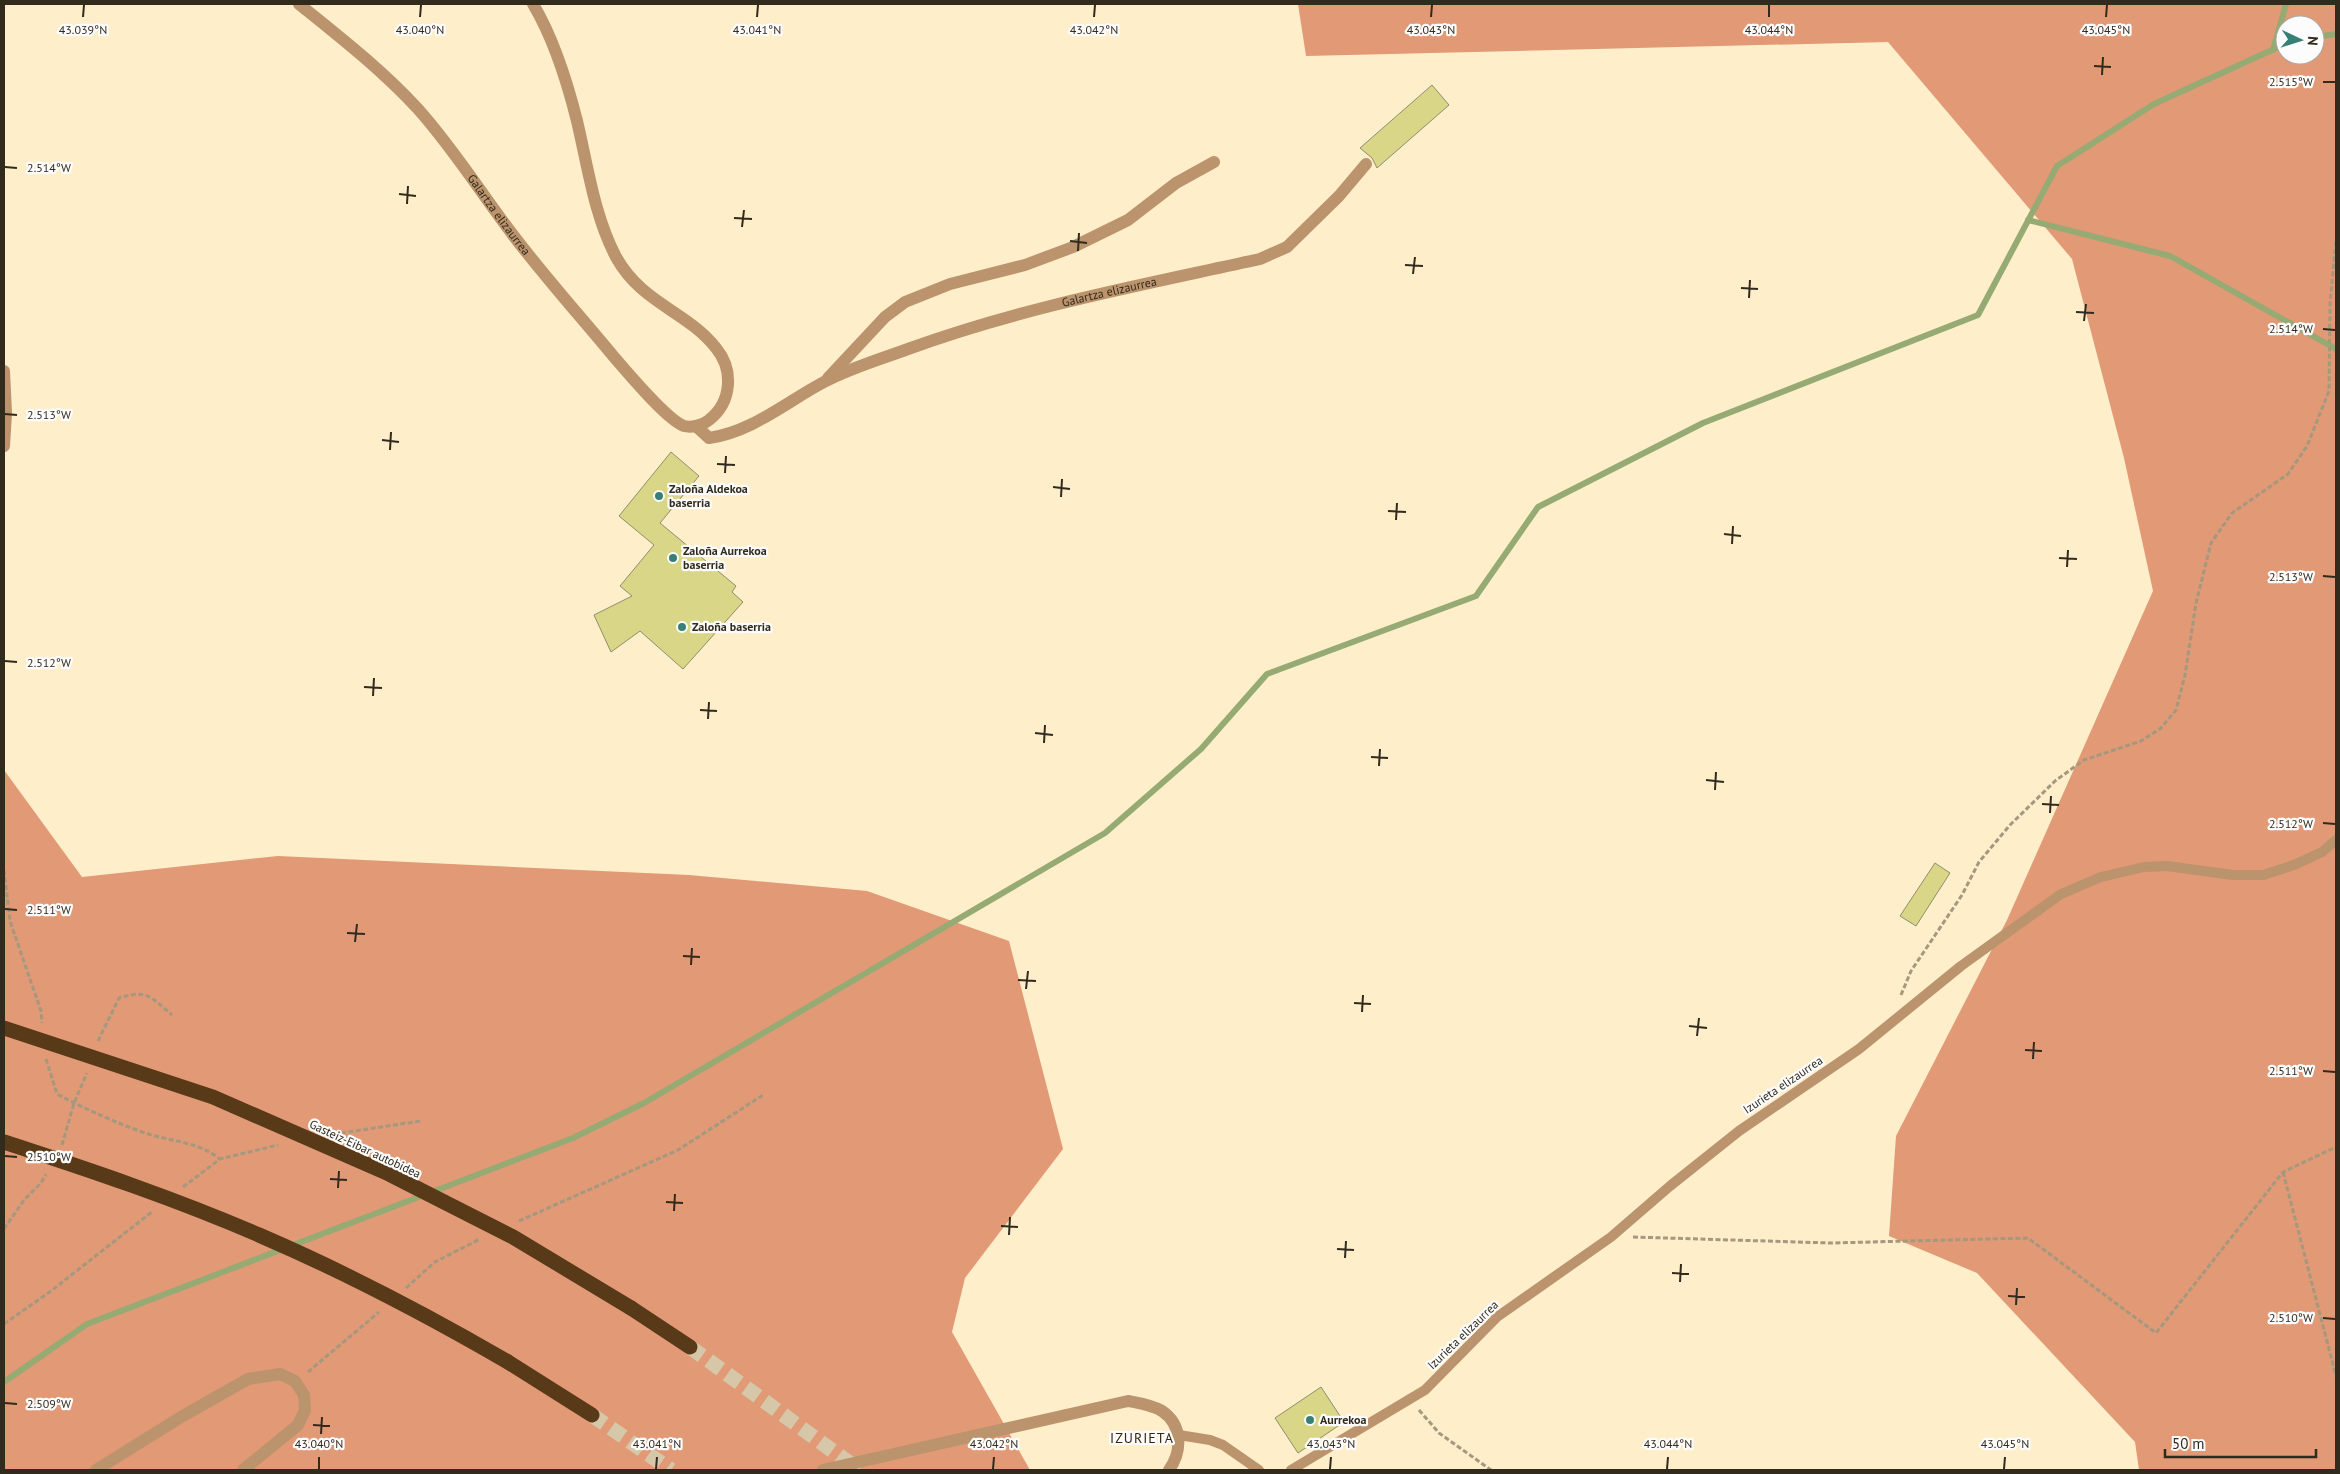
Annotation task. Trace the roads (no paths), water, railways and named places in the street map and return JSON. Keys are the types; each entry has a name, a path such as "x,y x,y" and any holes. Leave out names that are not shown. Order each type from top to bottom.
{"highway":[{"name":"Gasteiz-Eibar autobidea","path":"4,1028 213,1097 389,1174 513,1237 631,1308 690,1347"},
{"path":"4,1142 171,1198 259,1235 422,1312 508,1362 592,1415"}],"street":[{"name":"Galartza elizaurrea","path":"299,4 378,70 418,109 552,284 640,388 676,421 684,426 696,426 709,438 726,436 748,426 825,381 977,326 1067,301 1260,259 1287,247 1339,196 1366,164"},
{"path":"533,4 541,17 566,81 591,186 606,236 617,258 632,280 645,293 712,343 722,355 728,369 726,399 707,422 696,426"},
{"name":"Galartza elizaurrea","path":"825,381 885,317 905,302 950,284 1025,265 1073,247 1128,220 1176,183 1214,162"},
{"path":"4,371 6,413 4,446"},
{"path":"96,1470 180,1417 248,1379 280,1374 295,1381 304,1396 305,1410 298,1425 243,1470"},
{"path":"823,1470 1128,1401 1146,1404 1163,1411 1174,1425 1179,1435 1177,1459 1169,1470"}],"lane":[{"name":"Izurieta elizaurrea","path":"1291,1470 1425,1390 1497,1317 1611,1237 1670,1186 1746,1126 1835,1065 1901,1016 1961,966 2061,894 2080,884 2122,871 2159,866 2234,875 2262,875 2294,866 2322,852 2336,840"},
{"path":"1179,1435 1210,1440 1223,1445 1259,1470"}],"waterway":[{"path":"2273,50 2286,4"},
{"path":"2325,36 2336,34"},
{"path":"4,1382 87,1324 573,1138 644,1103 1105,833 1201,749 1267,674 1476,596 1538,507 1703,423 1978,315 2057,166 2154,104 2275,49"},
{"path":"2028,220 2170,256 2336,349"}],"tunnel":[{"path":"690,1347 859,1470"},
{"path":"592,1415 671,1470"}],"place":[{"name":"Zaloña Aldekoa baserria","path":"659,496"},
{"name":"Zaloña Aurrekoa baserria","path":"673,558"},
{"name":"Zaloña baserria","path":"682,627"},
{"name":"Aurrekoa","path":"1310,1420"}],"district":[{"name":"IZURIETA","path":"1142,1438"}]}
